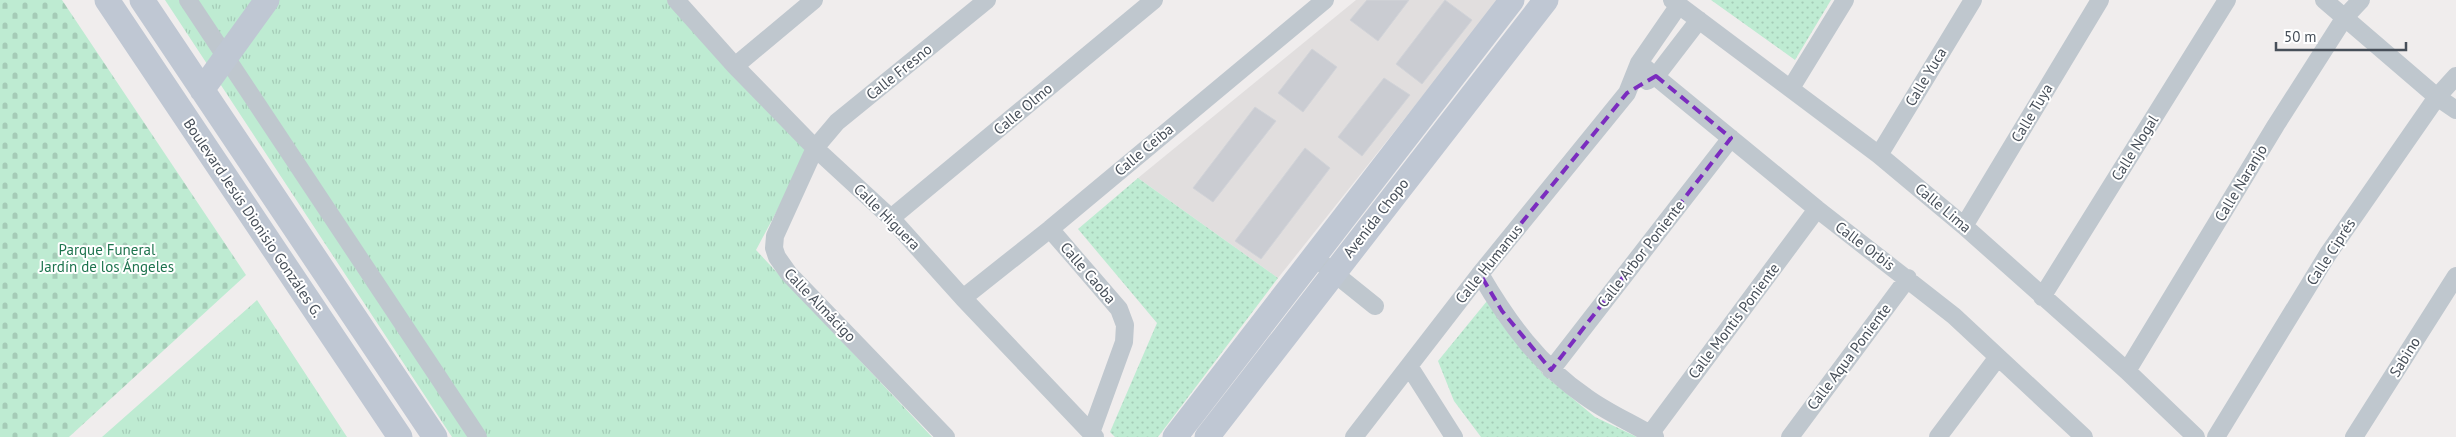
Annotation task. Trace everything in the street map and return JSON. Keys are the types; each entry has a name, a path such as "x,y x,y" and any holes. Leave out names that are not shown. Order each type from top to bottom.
{"street":[{"name":"Boulevard Jesús Dionisio Gonzáles G.","path":"107,0 400,437"},
{"name":"Boulevard Jesús Dionisio Gonzáles G.","path":"142,0 435,437"},
{"path":"188,0 478,437"},
{"path":"202,90 267,0"},
{"name":"Calle Higuera","path":"676,0 735,66 814,148 891,218 962,298 1093,435"},
{"path":"735,66 814,0"},
{"name":"Calle Fresno","path":"814,148 837,122 987,0"},
{"name":"Calle Olmo","path":"891,218 1154,0"},
{"name":"Calle Ceiba","path":"962,298 1050,229 1325,0"},
{"name":"Avenida Chopo","path":"1175,437 1512,0"},
{"name":"Avenida Chopo","path":"1207,437 1546,0"},
{"path":"1792,88 1845,0"},
{"name":"Calle Yuca","path":"1879,155 1973,0"},
{"name":"Calle Tuya","path":"1964,226 2100,0"},
{"name":"Calle Nogal","path":"2042,297 2227,0"},
{"path":"2324,0 2437,97 2456,110"},
{"name":"Calle Naranjo","path":"2127,371 2276,125 2345,17 2361,0"},
{"name":"Calle Lima","path":"1676,3 1879,155 1964,226 2127,371 2196,437"},
{"name":"Calle Humanus","path":"1354,437 1480,274 1627,92 1639,63 1676,3"},
{"name":"Calle Humanus","path":"1627,92 1656,76 1699,20"},
{"name":"Calle Orbis","path":"1639,63 1818,209 1954,316 2082,436"},
{"name":"Calle Ciprés","path":"2216,437 2328,254 2437,97 2456,76"},
{"name":"Calle Arbor Poniente","path":"1551,370 1731,138"},
{"name":"Calle Almácigo","path":"814,148 779,223 774,248 777,257 789,274 946,437"},
{"name":"Calle Montis Poniente","path":"1653,435 1818,209"},
{"name":"Calle Caoba","path":"1050,229 1119,309 1125,325 1124,342 1093,435"},
{"path":"1314,257 1375,306"},
{"path":"1480,274 1502,311 1532,351 1551,370 1586,397 1653,435"},
{"name":"Sabino","path":"2354,437 2456,276"},
{"name":"Calle Aqua Poniente","path":"1790,437 1908,278"},
{"path":"1938,437 1998,357"},
{"path":"1409,366 1454,437"}],"highlighted area":[{"path":"1656,76 1731,138 1551,370 1502,311 1480,274 1627,93"}],"shaded area":[{"path":"1356,0 1499,0 1278,278 1138,178"}],"green space":[{"name":"Parque Funeral Jardín de los Ángeles","path":"0,0 62,0 246,275 69,437 0,437"},
{"path":"165,0 675,0 808,153 756,250 932,437 452,437"},
{"path":"1711,0 1831,0 1795,60"},
{"path":"1138,178 1278,278 1158,437 1115,437 1110,432 1157,323 1078,229"},
{"path":"257,300 347,437 102,437"},
{"path":"1487,301 1543,374 1595,417 1637,437 1481,437 1454,401 1438,361"}],"building":[{"path":"1367,0 1409,0 1378,41 1350,20"},
{"path":"1445,0 1472,20 1422,84 1396,64"},
{"path":"1312,49 1337,67 1303,112 1278,93"},
{"path":"1384,78 1410,95 1362,156 1338,137"},
{"path":"1255,107 1276,121 1213,202 1193,188"},
{"path":"1305,148 1330,168 1261,259 1235,241"}]}
